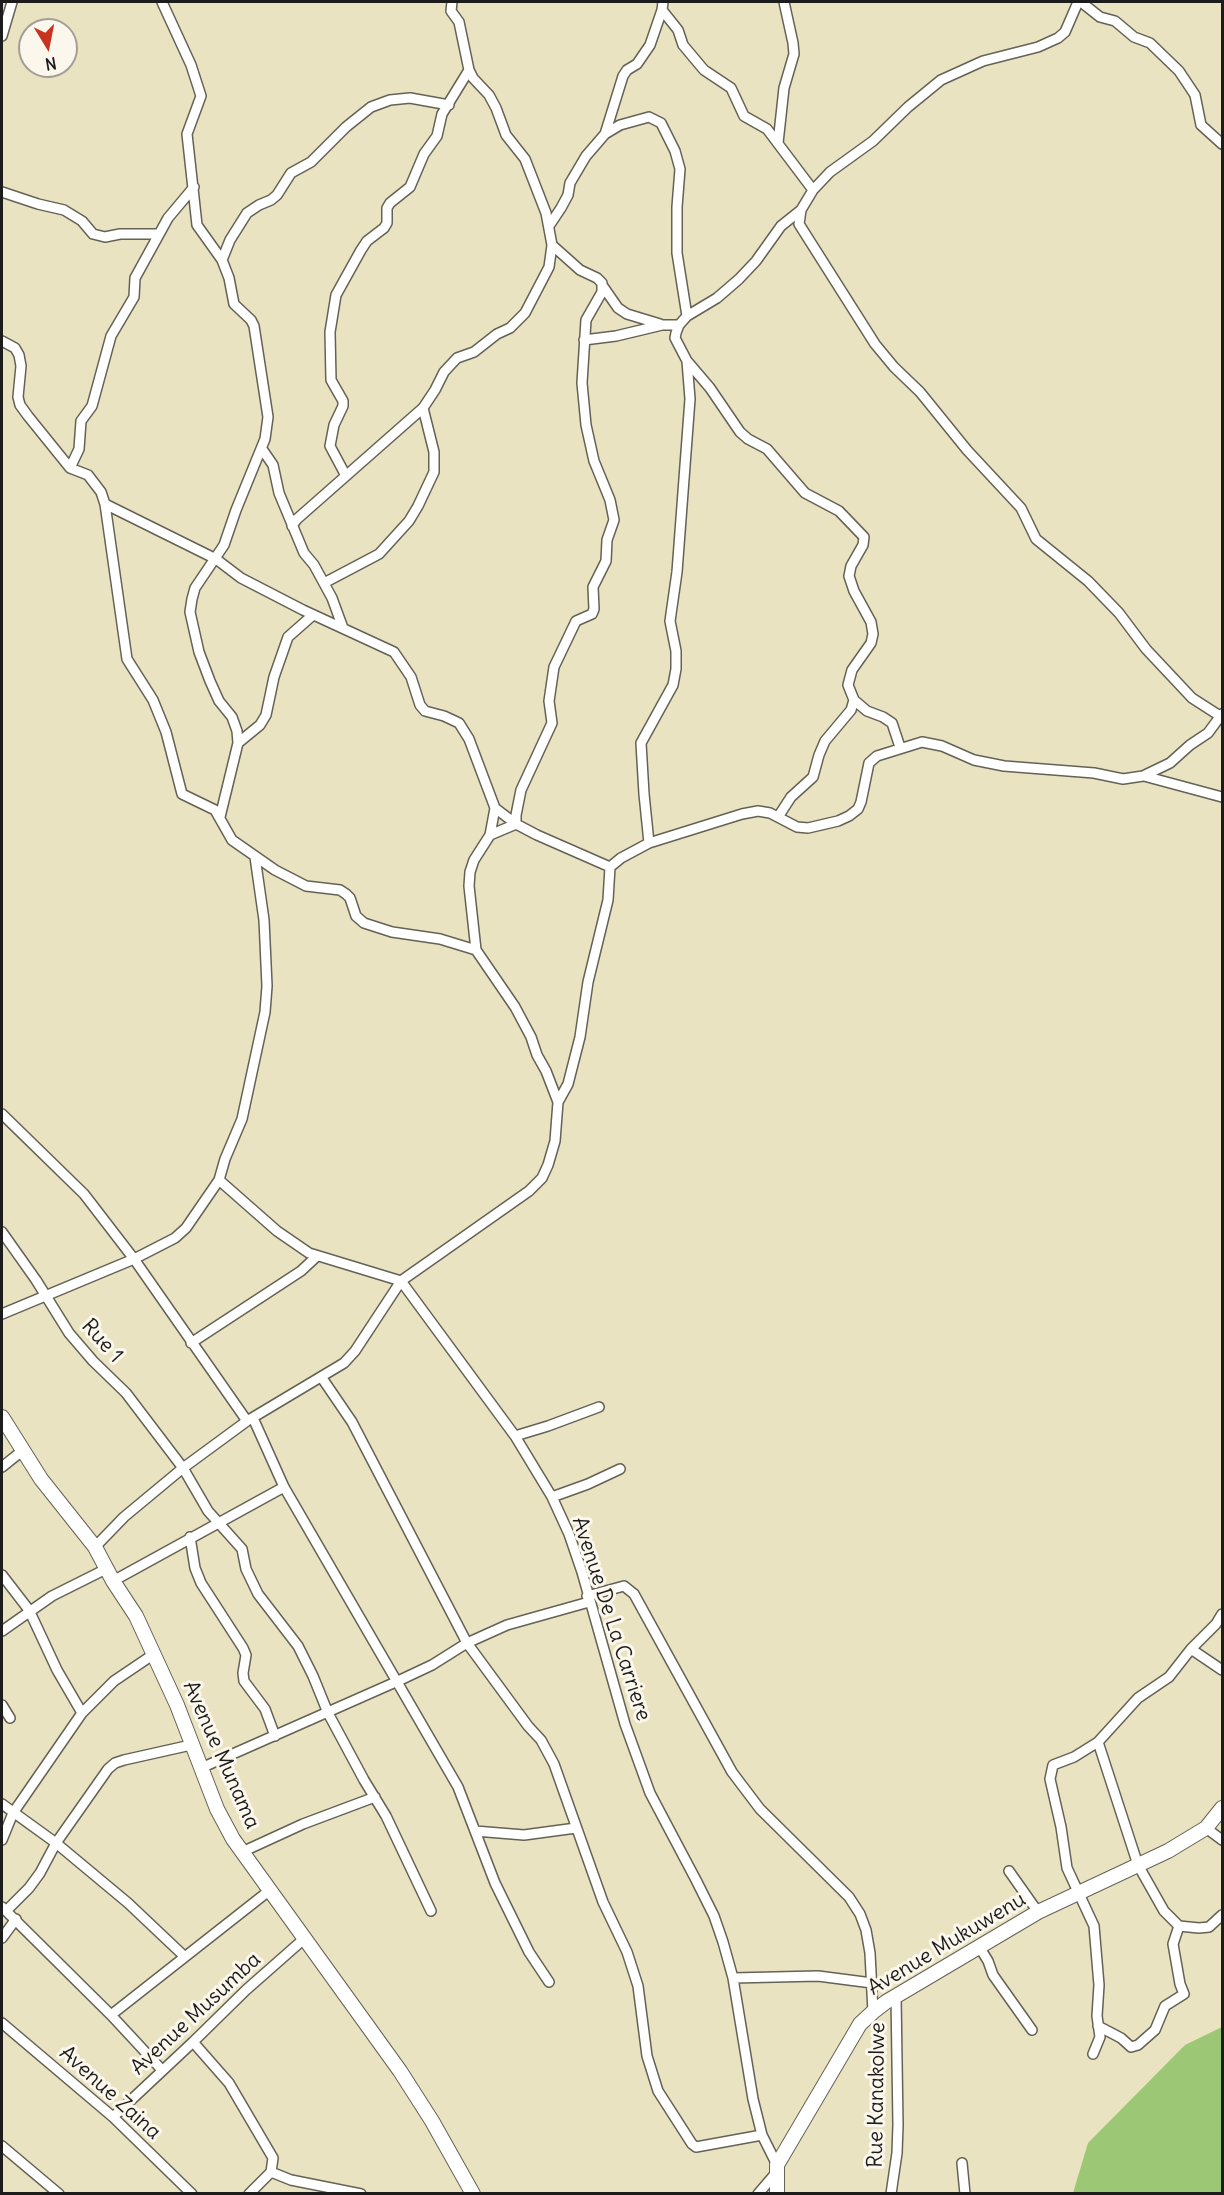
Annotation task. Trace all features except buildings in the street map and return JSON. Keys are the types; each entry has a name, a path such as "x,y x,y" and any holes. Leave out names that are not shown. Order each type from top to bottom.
{"street":[{"path":"2,36 12,2"},
{"path":"162,2 191,65 201,96 187,134 196,225 222,260 229,278 234,304 251,320 254,326 268,417 268,429 262,449 224,545 195,588 190,612 206,671 219,701 232,717 237,731 238,743 220,818"},
{"path":"292,526 297,519 423,408 450,364 457,358 474,352 497,334 510,328 525,313 549,267 552,245 549,226 525,159 506,135 489,95 473,78 469,70 459,22 451,11 452,2"},
{"path":"778,143 784,88 794,54 784,2"},
{"path":"900,747 892,723 867,711 854,700 848,685 852,670 871,643 873,634 871,622 854,591 849,576 850,566 863,545 864,537 839,511 805,494 767,449 740,432 710,388 687,361 675,338 679,325 687,316 717,298 739,279 756,261 781,225 801,210 813,190 830,172 873,141 908,107 941,81 983,61 1038,47 1058,38 1065,32 1080,2 1100,16 1115,21 1134,37 1150,43 1179,71 1195,95 1202,127 1222,144"},
{"path":"662,6 678,30 683,45 704,70 731,88 744,116 764,126 813,190"},
{"path":"606,134 623,76 644,56 650,45 662,6"},
{"path":"346,477 330,446 334,425 343,406 343,401 331,380 330,332 336,295 367,241 387,223 387,208 390,203 410,187 424,154 437,136 442,114 469,70"},
{"path":"222,260 230,240 247,213 277,195 291,173 311,162 346,127 371,108 390,100 410,98 448,105"},
{"path":"549,226 568,195 570,183 586,156 606,134 620,125 649,117 661,123 681,169 677,207 677,253 687,316"},
{"path":"70,468 79,449 81,421 92,406 111,336 132,303 135,278 158,234 194,187"},
{"path":"2,192 64,210 82,221 93,234 105,237 120,234 158,234"},
{"path":"95,1547 124,1517 183,1468 250,1419 344,1363 355,1351 401,1281 521,1197 542,1178 555,1141 558,1102 568,1084 580,1037 588,982 608,900 610,867 621,858 649,843 758,811 770,813 797,827 808,828 849,816 858,809 861,802 869,763 878,756 900,747 922,742 942,746 974,760 1004,766 1094,773 1124,779 1143,776 1170,763 1208,733 1221,715 1192,698 1146,649 1119,613 1088,581 1036,539 1021,508 875,344 799,224 801,210"},
{"path":"552,245 580,270 597,278 618,308 627,314 662,325"},
{"path":"516,824 521,790 552,723 549,701 554,667 576,621 592,614 594,609 593,587 606,561 606,540 614,520 610,500 594,461 586,425 582,383 586,320 602,292 602,283"},
{"path":"584,340 616,336 662,325 679,325"},
{"path":"2,342 15,348 19,355 21,366 18,397 20,405 70,468 88,475 105,504 127,659 153,700 166,732 182,794 214,810 232,840 255,856 306,886 340,890 346,894 350,898 356,916 364,922 392,932 440,939 476,950"},
{"path":"649,843 641,743 673,685 676,669 676,651 670,621 689,419 687,361"},
{"path":"324,583 368,562 379,554 410,521 434,472 434,452 423,408"},
{"path":"262,449 273,465 279,494 304,553 314,565 332,598 343,628"},
{"path":"105,504 216,560 241,578 313,615 394,652 411,677 420,705 425,711 459,723 469,739 495,808 490,835 474,860 470,872 469,886 476,950 515,1007 531,1037 558,1102"},
{"path":"238,743 260,725 266,715 274,677 288,637 313,615"},
{"path":"778,818 791,797 813,777 825,741 851,710 854,700"},
{"path":"1143,776 1222,797"},
{"path":"495,808 537,836 610,867"},
{"path":"490,835 516,824"},
{"path":"2,1314 134,1258 175,1238 186,1228 219,1180 242,1119 265,1012 267,986 264,920 255,856"},
{"path":"2,1114 84,1194 134,1258 191,1343 250,1419 284,1487 458,1787 495,1883 529,1952 549,1982"},
{"path":"219,1180 277,1231 316,1257 401,1281"},
{"name":"Rue 1","path":"2,1232 69,1333 93,1361 126,1393 183,1468 208,1511 242,1549 246,1569 258,1594 298,1646 328,1713 375,1797 431,1911"},
{"path":"191,1343 302,1271 316,1257"},
{"name":"Avenue De La Carriere","path":"401,1281 515,1436 552,1497 575,1553 625,1724 650,1793 714,1916 733,1978 753,2099 762,2135 776,2169"},
{"path":"322,1378 352,1422 467,1643 528,1726 541,1740 564,1790 603,1902 627,1952 639,1986 647,2056 658,2091 692,2144 696,2146 762,2135"},
{"path":"515,1436 599,1407"},
{"name":"Avenue Munama","path":"2,1417 41,1479 95,1547 109,1575 136,1616 177,1706 217,1809 242,1852 400,2071 473,2193"},
{"path":"2,1467 22,1451"},
{"path":"552,1497 620,1469"},
{"path":"2,1631 52,1596 109,1575 190,1538 284,1487"},
{"path":"190,1538 195,1568 201,1583 243,1648 246,1655 244,1681 265,1709 275,1736"},
{"path":"2,1575 29,1610 57,1670 82,1713"},
{"path":"201,1768 398,1681 432,1665 467,1643 507,1625 624,1586 634,1594 732,1772 760,1809 849,1897 860,1914 866,1930 873,2012"},
{"path":"1093,2054 1100,2040 1097,2016 1099,1985 1094,1926 1077,1894 1067,1868 1050,1771 1056,1762 1074,1757 1098,1742 1138,1698 1169,1677 1191,1648 1216,1624 1222,1614"},
{"path":"1191,1648 1222,1670"},
{"path":"2,1840 13,1813 82,1713 114,1681 154,1654"},
{"path":"2,1705 10,1718"},
{"path":"1098,1742 1138,1865 1164,1911 1179,1926 1204,1928 1209,1927 1222,1915"},
{"path":"162,2070 111,2015 4,1909 29,1888 108,1768 116,1762 192,1745"},
{"path":"242,1852 303,1824 375,1797"},
{"path":"2,1803 57,1843 128,1902 184,1956"},
{"name":"Avenue Mukuwenu","path":"776,2169 860,2024 873,2012 1038,1912 1168,1851 1206,1828 1222,1808"},
{"path":"475,1831 524,1834 576,1828"},
{"path":"1206,1828 1222,1840"},
{"path":"1009,1870 1038,1912"},
{"path":"111,2015 270,1890"},
{"path":"2,1938 16,1919"},
{"path":"1098,2026 1121,2038 1131,2047 1138,2045 1155,2030 1165,2006 1184,1994 1176,1967 1173,1944 1179,1926"},
{"name":"Avenue Musumba","path":"113,2117 246,1990 305,1938"},
{"path":"980,1948 993,1976 1032,2030"},
{"path":"733,1978 818,1976 872,1983"},
{"name":"Rue Kanakolwe","path":"891,2193 897,2153 899,2102 896,1996"},
{"name":"Avenue Zaina","path":"2,2023 113,2117 192,2193"},
{"path":"193,2042 229,2083 273,2158 271,2172 249,2193"},
{"path":"2,2146 59,2193"},
{"path":"962,2163 964,2193"},
{"path":"758,2193 776,2169"},
{"path":"776,2169 777,2193"},
{"path":"271,2172 291,2180 361,2193"}],"green space":[{"path":"1222,2027 1222,2193 1073,2193 1088,2143 1185,2045"}]}
